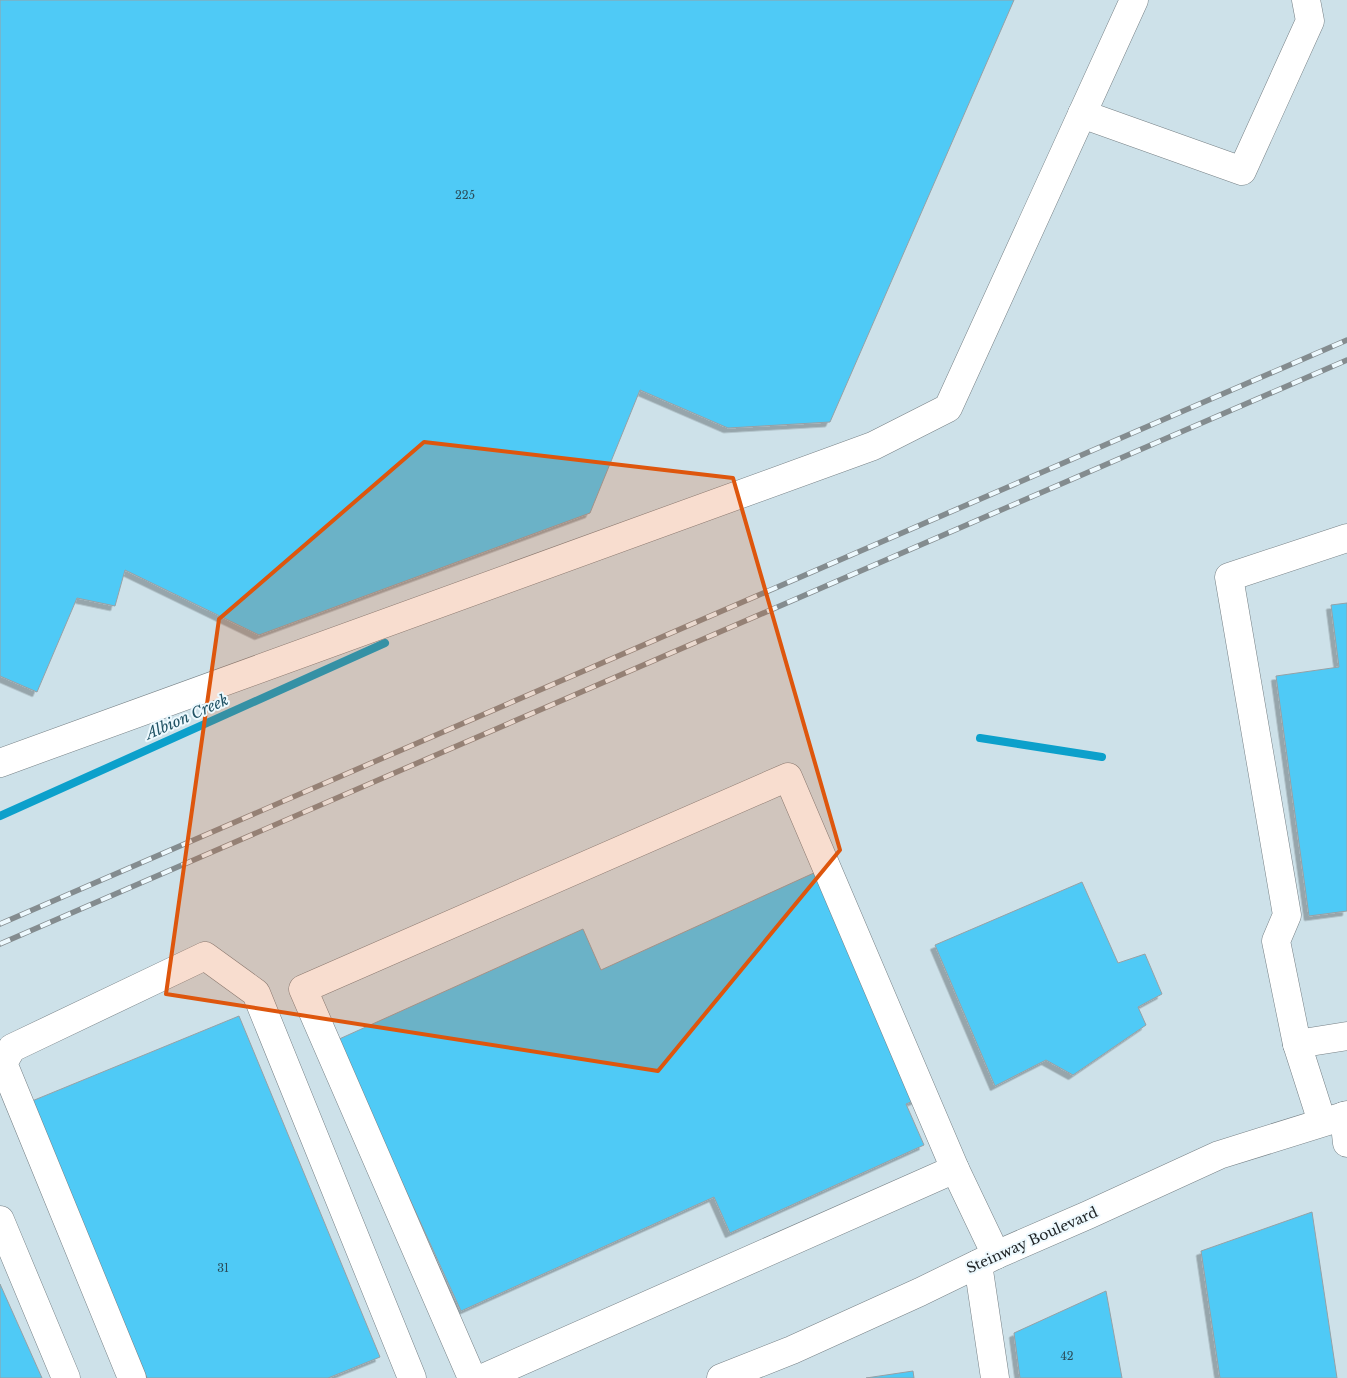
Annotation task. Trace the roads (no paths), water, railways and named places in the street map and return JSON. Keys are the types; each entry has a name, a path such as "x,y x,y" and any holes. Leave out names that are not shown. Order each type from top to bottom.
{"street":[{"path":"0,763 873,446 948,408 1134,0"},
{"path":"1082,114 1242,171 1310,21 1306,0"},
{"path":"1347,538 1229,577 1287,915 1276,941 1297,1044 1338,1118 1347,1143"},
{"path":"472,1378 303,989 788,778 955,1169 987,1260 995,1378"},
{"path":"132,1378 3,1063 12,1048 204,956 256,993 412,1378"},
{"path":"1297,1044 1347,1036"},
{"name":"Steinway Boulevard","path":"721,1378 792,1350 1220,1155 1338,1118"},
{"path":"482,1378 955,1169"},
{"path":"0,1220 66,1378"}],"waterway":[{"name":"Albion Creek","path":"0,816 385,643"},
{"path":"980,738 1102,757"}],"railway":[{"path":"0,924 1347,340"},
{"path":"0,944 1347,360"}]}
